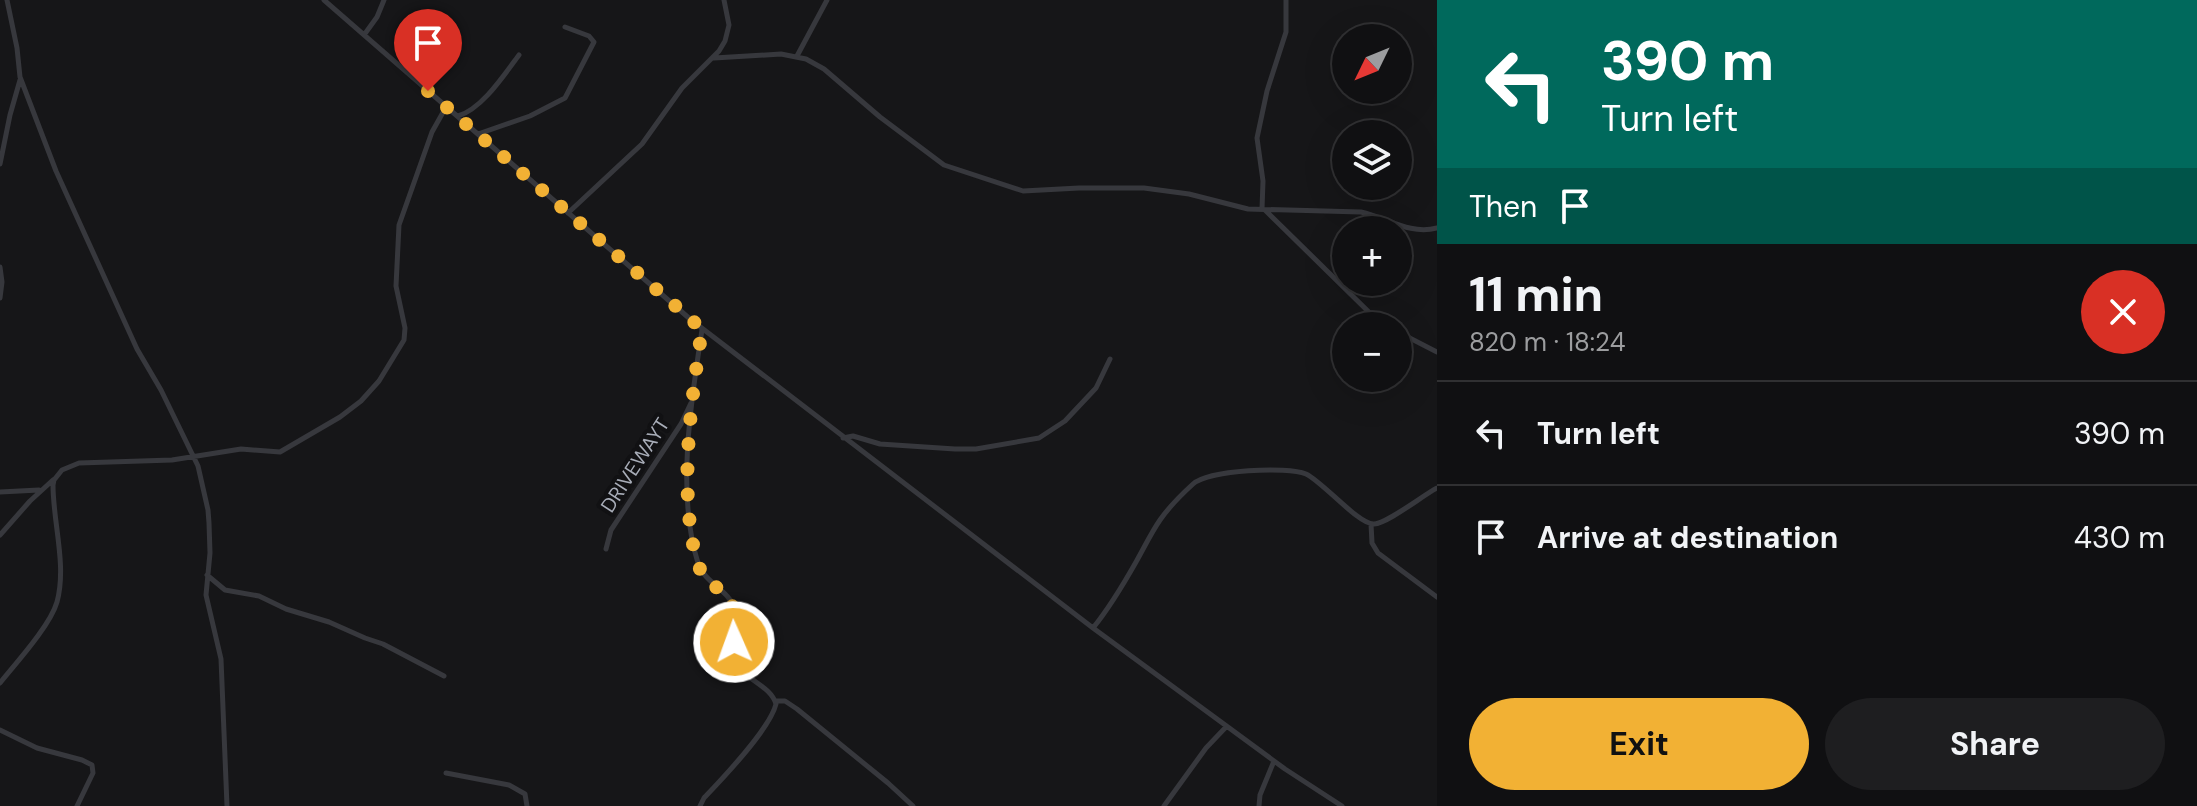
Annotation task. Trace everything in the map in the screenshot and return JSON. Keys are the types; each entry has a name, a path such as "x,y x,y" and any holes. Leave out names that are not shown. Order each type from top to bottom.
{"street":[{"path":"7,0 21,79 56,171 137,349 198,466 208,510 210,553 206,595 222,667 227,806"},
{"path":"324,0 702,329 1093,628 1226,727 1342,806"},
{"path":"364,35 384,0"},
{"path":"568,213 642,144 682,88 714,58 728,32 724,0"},
{"path":"797,56 827,0"},
{"path":"1286,0 1286,32 1267,91 1257,138 1263,209 1369,312"},
{"path":"477,134 530,116 565,98 594,42 589,36 565,27"},
{"path":"714,58 781,54 806,59 824,69 880,117 944,165 1014,189 1033,192 1144,188 1189,194 1248,209 1361,212 1406,229 1437,228"},
{"path":"457,117 466,114 497,85 519,55"},
{"path":"0,164 21,79"},
{"path":"0,535 40,490 69,466 79,463 172,460 241,449 282,451 361,401 401,348 405,335 396,286 400,216 432,132 446,107"},
{"path":"0,267 0,298"},
{"path":"700,806 743,755 774,710 775,701 737,664 733,656 736,614 733,605 703,575 695,552 687,504 693,399 702,329"},
{"path":"1412,339 1437,352"},
{"path":"843,438 853,436 886,445 955,449 992,447 1039,438 1065,421 1096,388 1110,359"},
{"name":"DRIVEWAYT","path":"606,549 611,530 681,424 693,399"},
{"path":"1093,628 1119,591 1160,520 1193,484 1204,477 1242,471 1304,473 1371,524 1384,520 1437,488"},
{"path":"0,683 32,644 57,602 60,574 54,480"},
{"path":"0,492 40,490"},
{"path":"1371,524 1372,543 1378,553 1437,597"},
{"path":"207,575 225,590 259,596 286,609 329,622 383,644 444,676"},
{"path":"775,701 785,701 797,709 913,806"},
{"path":"1164,806 1206,748 1226,727"},
{"path":"0,730 37,748 92,765 93,773 77,806"},
{"path":"1259,806 1260,795 1274,761"},
{"path":"446,773 513,786 525,794 527,806"}],"route":[{"path":"428,91 702,329 689,445 687,504 692,540 703,575 731,601 735,609 734,642"}]}
